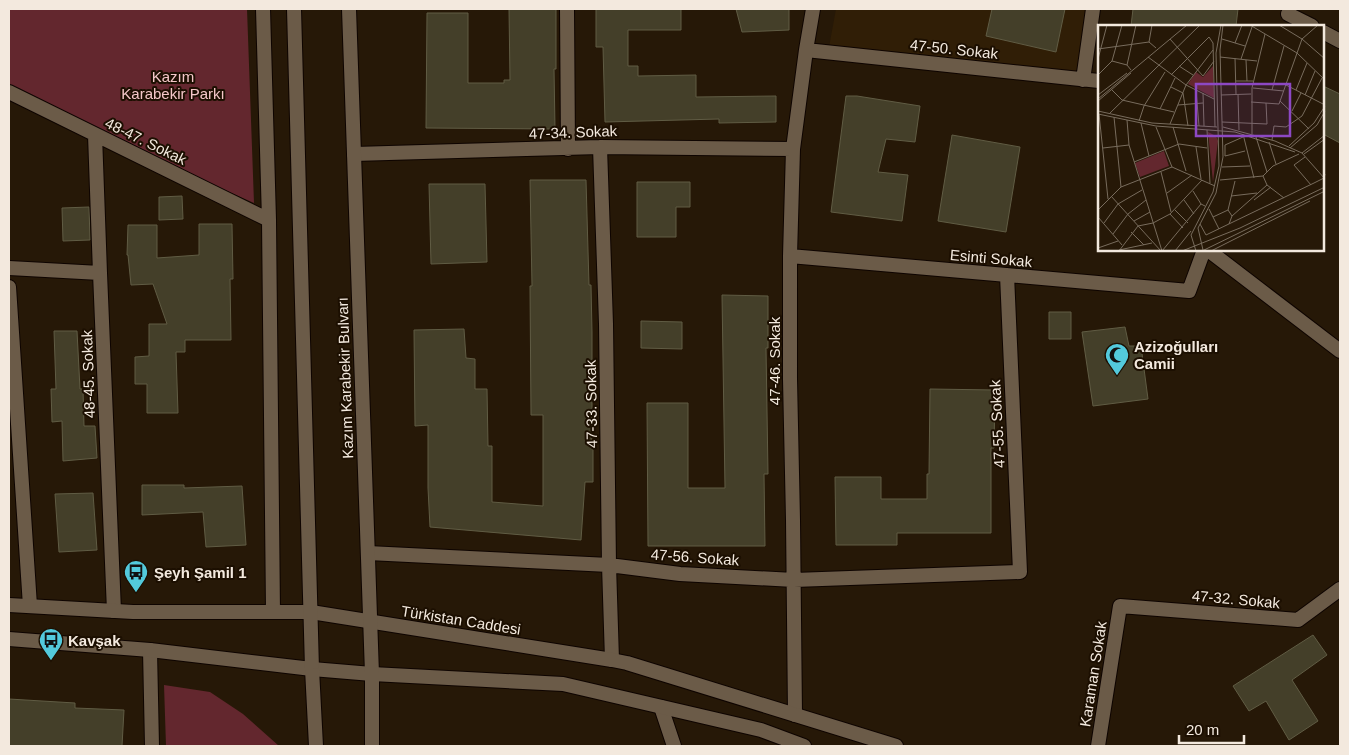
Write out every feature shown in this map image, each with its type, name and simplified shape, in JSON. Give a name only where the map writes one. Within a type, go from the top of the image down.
[{"type":"street","points":[[263,9],[269,220],[273,612]]},
{"type":"street","points":[[294,9],[312,669],[316,746]]},
{"type":"street","name":"Kazım Karabekir Bulvarı","points":[[349,9],[372,674],[372,746]]},
{"type":"street","points":[[567,9],[568,149]]},
{"type":"street","name":"47-46. Sokak","points":[[795,715],[790,256],[793,149],[813,9]]},
{"type":"street","points":[[1083,80],[1093,9]]},
{"type":"street","points":[[1288,16],[1310,25]]},
{"type":"street","points":[[1324,33],[1340,41]]},
{"type":"street","name":"47-50. Sokak","points":[[806,50],[1098,82]]},
{"type":"street","name":"48-47. Sokak","points":[[9,92],[269,220]]},
{"type":"street","name":"48-45. Sokak","points":[[95,135],[114,611]]},
{"type":"street","name":"47-34. Sokak","points":[[354,154],[600,147],[793,149]]},
{"type":"street","name":"47-33. Sokak","points":[[600,147],[606,324],[612,660]]},
{"type":"street","name":"Esinti Sokak","points":[[790,256],[1189,291],[1204,251]]},
{"type":"street","points":[[1209,251],[1340,351]]},
{"type":"street","points":[[9,268],[100,272]]},
{"type":"street","name":"47-55. Sokak","points":[[1006,275],[1020,572]]},
{"type":"street","points":[[9,287],[30,606]]},
{"type":"street","name":"47-56. Sokak","points":[[368,553],[609,566],[680,574],[794,580],[1020,572]]},
{"type":"street","name":"47-32. Sokak","points":[[1120,606],[1298,620],[1340,589]]},
{"type":"street","name":"Türkistan Caddesi","points":[[9,605],[133,612],[311,612],[627,663],[896,746]]},
{"type":"street","name":"Karaman Sokak","points":[[1098,746],[1120,606]]},
{"type":"street","points":[[9,639],[150,650],[372,674],[563,684],[760,730],[804,746]]},
{"type":"street","points":[[150,650],[152,746]]},
{"type":"street","points":[[661,707],[674,746]]},
{"type":"shaded area","points":[[836,9],[1089,9],[1083,74],[829,47]]},
{"type":"green space","name":"Kazım Karabekir Parkı","points":[[9,9],[247,9],[254,203],[110,139],[9,86]]},
{"type":"green space","points":[[164,685],[210,692],[243,714],[279,746],[166,746]]},
{"type":"building","points":[[509,9],[556,9],[555,129],[426,128],[427,13],[468,13],[468,83],[504,83],[504,80],[510,80]]},
{"type":"building","points":[[596,9],[681,9],[681,30],[628,30],[628,66],[638,66],[638,76],[696,75],[696,97],[776,96],[776,122],[719,123],[719,119],[605,122],[603,47],[596,47]]},
{"type":"building","points":[[736,9],[789,9],[789,30],[742,32]]},
{"type":"building","points":[[992,9],[1065,9],[1056,52],[986,36]]},
{"type":"building","points":[[1133,9],[1238,9],[1236,25],[1131,25]]},
{"type":"building","points":[[1324,86],[1340,94],[1340,143],[1324,135]]},
{"type":"building","points":[[846,96],[920,106],[915,142],[886,139],[878,172],[908,175],[902,221],[831,212]]},
{"type":"building","points":[[952,135],[1020,147],[1006,232],[938,221]]},
{"type":"building","points":[[530,180],[586,180],[589,285],[591,285],[593,482],[585,482],[581,540],[430,527],[428,425],[415,426],[414,330],[464,329],[466,358],[475,359],[475,389],[487,389],[488,446],[492,446],[492,502],[543,506],[543,415],[531,415],[530,286],[532,286]]},
{"type":"building","points":[[637,182],[690,182],[690,207],[676,207],[676,237],[637,237]]},
{"type":"building","points":[[429,184],[485,184],[487,262],[431,264]]},
{"type":"building","points":[[182,196],[183,219],[159,220],[159,197]]},
{"type":"building","points":[[89,207],[90,240],[63,241],[62,208]]},
{"type":"building","points":[[199,224],[232,224],[233,279],[230,279],[231,340],[185,340],[185,352],[176,352],[178,413],[147,413],[147,384],[135,384],[135,357],[149,356],[149,324],[167,324],[153,284],[131,285],[127,255],[128,225],[157,225],[157,258],[199,255]]},
{"type":"building","points":[[722,295],[768,296],[768,348],[766,348],[768,474],[764,474],[765,546],[648,546],[647,403],[688,403],[688,488],[725,488]]},
{"type":"building","points":[[1049,312],[1071,312],[1071,339],[1049,339]]},
{"type":"building","points":[[641,321],[682,322],[682,349],[641,348]]},
{"type":"building","name":"Azizoğulları Camii","points":[[1125,327],[1129,346],[1141,346],[1148,399],[1093,406],[1082,332]]},
{"type":"building","points":[[54,331],[77,331],[80,389],[83,389],[84,426],[95,426],[97,458],[63,461],[62,421],[52,422],[51,389],[56,389]]},
{"type":"building","points":[[930,389],[995,390],[994,448],[991,448],[991,533],[897,533],[897,545],[836,545],[835,477],[881,477],[881,499],[927,499]]},
{"type":"building","points":[[142,485],[184,485],[184,488],[242,486],[246,545],[206,547],[203,512],[142,515]]},
{"type":"building","points":[[93,493],[97,550],[59,552],[55,494]]},
{"type":"building","points":[[1313,635],[1327,655],[1292,680],[1318,721],[1289,740],[1266,701],[1249,711],[1233,686]]},
{"type":"building","points":[[9,699],[75,703],[75,708],[124,710],[122,746],[9,746]]},
{"type":"place","name":"Azizoğulları Camii","points":[[1117,376]]},
{"type":"place","name":"Şeyh Şamil 1","points":[[136,593]]},
{"type":"place","name":"Kavşak","points":[[51,661]]}]
